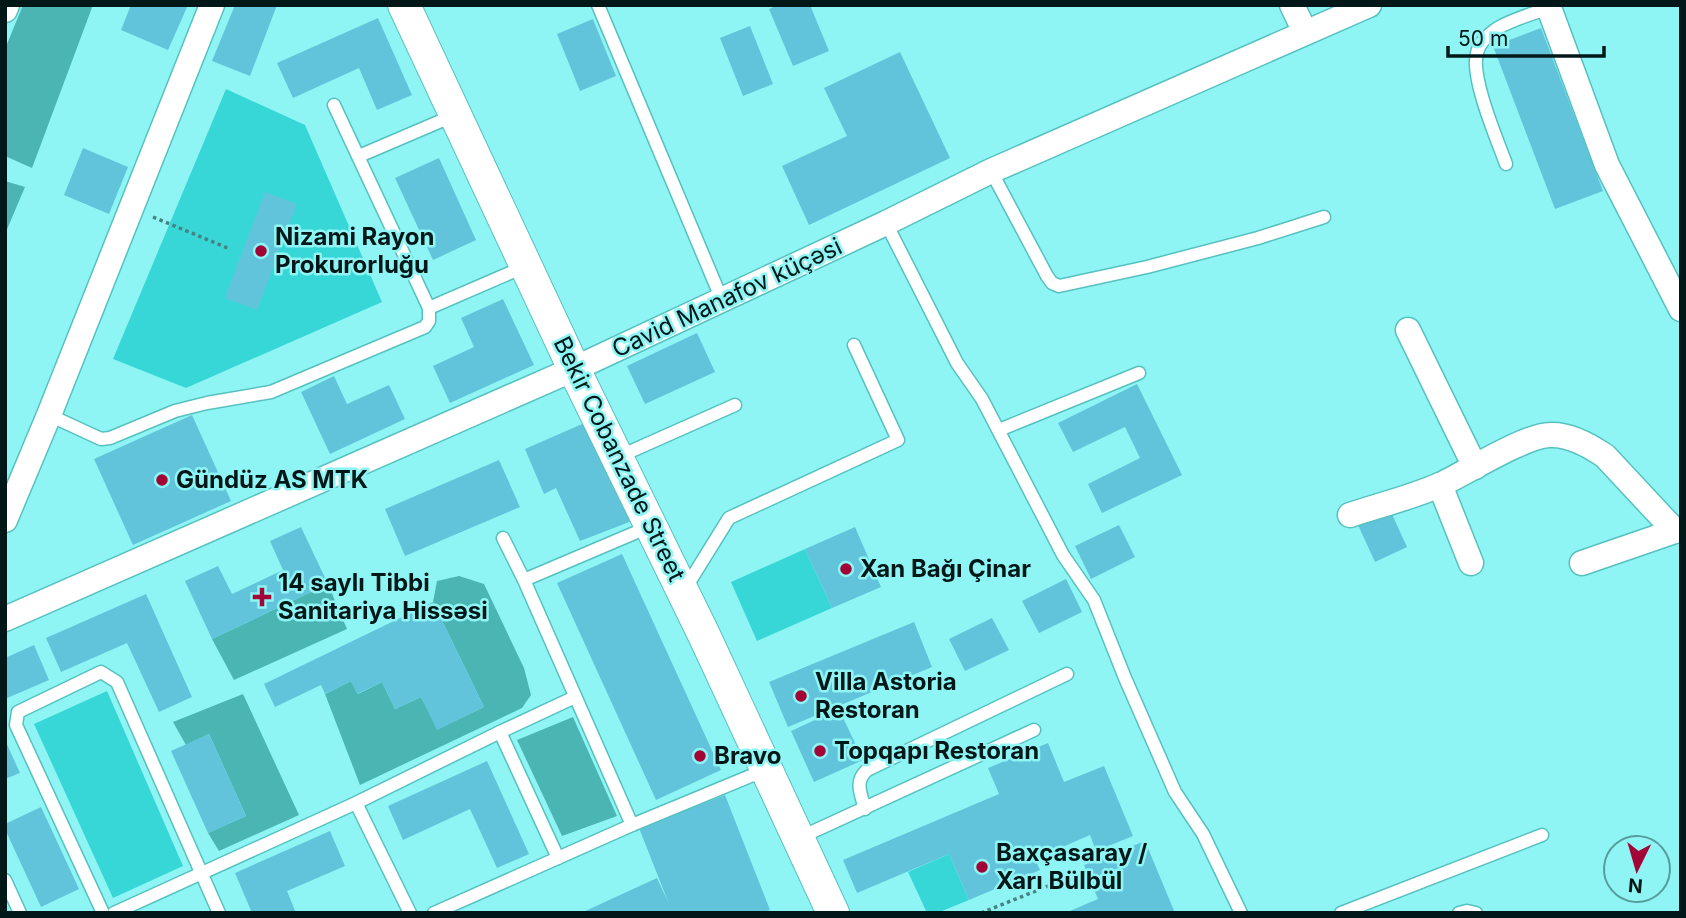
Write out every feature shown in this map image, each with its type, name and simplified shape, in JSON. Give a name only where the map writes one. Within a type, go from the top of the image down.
[{"type":"street","points":[[5,10],[7,5]]},
{"type":"street","points":[[5,520],[212,5]]},
{"type":"street","name":"Bekir Cobanzade Street","points":[[404,5],[798,838],[826,911]]},
{"type":"street","points":[[1292,5],[1305,32]]},
{"type":"street","name":"Cavid Manafov küçəsi","points":[[5,619],[574,369],[886,223],[990,171],[1369,5]]},
{"type":"street","points":[[1548,6],[1607,165],[1681,309]]},
{"type":"street","points":[[1408,330],[1475,467]]},
{"type":"street","points":[[1350,515],[1440,485],[1548,434],[1565,436],[1591,446],[1605,456],[1678,530],[1582,563]]},
{"type":"street","points":[[1440,485],[1471,563]]},
{"type":"lane","points":[[598,5],[722,300]]},
{"type":"lane","points":[[1506,164],[1481,91],[1475,65],[1477,51],[1483,41],[1497,29],[1548,6]]},
{"type":"lane","points":[[49,415],[101,439],[110,438],[175,411],[271,392],[425,327],[429,321],[429,308],[334,105]]},
{"type":"lane","points":[[359,156],[456,115]]},
{"type":"lane","points":[[990,171],[1047,276],[1052,283],[1059,286],[1147,267],[1258,238],[1324,216]]},
{"type":"lane","points":[[886,223],[957,363],[982,399],[1063,555],[1094,600],[1175,792],[1203,834],[1241,913]]},
{"type":"lane","points":[[429,308],[526,266]]},
{"type":"lane","points":[[683,593],[729,518],[898,440],[854,345]]},
{"type":"lane","points":[[999,430],[1139,373]]},
{"type":"lane","points":[[618,457],[735,405]]},
{"type":"lane","points":[[524,580],[651,526]]},
{"type":"lane","points":[[503,538],[632,825]]},
{"type":"lane","points":[[103,913],[16,725],[18,712],[101,672],[117,682],[219,913]]},
{"type":"lane","points":[[865,808],[858,785],[860,776],[867,770],[1067,674]]},
{"type":"lane","points":[[114,913],[356,803],[575,697]]},
{"type":"lane","points":[[798,838],[1034,730]]},
{"type":"lane","points":[[500,732],[558,858]]},
{"type":"lane","points":[[434,913],[632,825],[766,770]]},
{"type":"lane","points":[[356,803],[410,913]]},
{"type":"lane","points":[[1341,913],[1542,835]]},
{"type":"lane","points":[[5,880],[20,913]]},
{"type":"lane","points":[[1459,913],[1476,913]]},
{"type":"path","points":[[131,208],[230,249]]},
{"type":"path","points":[[981,913],[1073,877]]},
{"type":"shaded area","points":[[226,89],[305,125],[382,302],[186,388],[113,359]]},
{"type":"shaded area","points":[[805,549],[832,608],[757,641],[731,582]]},
{"type":"shaded area","points":[[107,691],[183,866],[113,898],[34,724]]},
{"type":"shaded area","points":[[949,854],[969,900],[937,913],[927,913],[908,872]]},
{"type":"green space","points":[[23,5],[93,5],[32,168],[5,156],[5,49]]},
{"type":"green space","points":[[5,181],[25,187],[5,234]]},
{"type":"green space","points":[[459,576],[484,584],[524,668],[531,695],[522,708],[360,785],[325,694],[351,681],[358,694],[382,682],[395,709],[421,697],[438,729],[484,707],[433,602],[437,581]]},
{"type":"green space","points":[[328,584],[347,629],[234,680],[212,639]]},
{"type":"green space","points":[[243,694],[299,815],[219,851],[208,833],[246,816],[209,734],[186,745],[173,722]]},
{"type":"green space","points":[[573,717],[617,816],[562,836],[517,740]]},
{"type":"building","points":[[131,5],[188,5],[168,50],[121,30]]},
{"type":"building","points":[[235,5],[277,5],[250,76],[212,61]]},
{"type":"building","points":[[778,5],[810,5],[829,51],[793,66],[769,9]]},
{"type":"building","points":[[378,18],[412,95],[377,110],[359,68],[293,98],[277,63]]},
{"type":"building","points":[[593,19],[616,76],[580,91],[557,34]]},
{"type":"building","points":[[750,26],[773,84],[743,96],[720,38]]},
{"type":"building","points":[[1541,28],[1603,191],[1555,209],[1493,46]]},
{"type":"building","points":[[900,52],[950,158],[809,225],[782,166],[847,136],[824,88]]},
{"type":"building","points":[[83,148],[128,167],[109,214],[64,195]]},
{"type":"building","points":[[439,158],[476,240],[433,260],[395,178]]},
{"type":"building","name":"Nizami Rayon Prokurorluğu","points":[[265,192],[297,204],[257,310],[225,298]]},
{"type":"building","points":[[503,299],[534,365],[450,403],[433,366],[474,347],[461,318]]},
{"type":"building","points":[[697,333],[715,372],[645,404],[627,366]]},
{"type":"building","points":[[334,376],[347,404],[389,385],[405,419],[330,454],[301,392]]},
{"type":"building","points":[[1137,384],[1182,475],[1102,513],[1088,484],[1140,458],[1125,427],[1073,452],[1058,423]]},
{"type":"building","name":"Gündüz AS MTK","points":[[192,415],[231,501],[133,545],[94,459]]},
{"type":"building","points":[[589,421],[632,521],[580,541],[556,488],[544,494],[525,449]]},
{"type":"building","points":[[499,460],[520,507],[405,556],[385,509]]},
{"type":"building","points":[[1390,510],[1407,547],[1375,562],[1358,525]]},
{"type":"building","points":[[1119,525],[1135,557],[1091,579],[1075,546]]},
{"type":"building","points":[[301,527],[328,584],[212,639],[185,581],[218,566],[232,594],[283,570],[270,541]]},
{"type":"building","points":[[855,527],[881,587],[832,608],[805,549]]},
{"type":"building","points":[[622,554],[721,770],[656,800],[557,583]]},
{"type":"building","points":[[1066,579],[1082,612],[1039,633],[1022,601]]},
{"type":"building","points":[[146,594],[192,697],[159,712],[127,643],[61,672],[46,638]]},
{"type":"building","points":[[433,602],[484,707],[437,730],[421,697],[395,709],[382,682],[357,694],[351,681],[325,694],[321,685],[275,707],[264,684]]},
{"type":"building","points":[[992,618],[1009,650],[965,671],[949,639]]},
{"type":"building","points":[[914,622],[932,667],[788,727],[769,682]]},
{"type":"building","points":[[34,645],[49,680],[5,699],[5,658]]},
{"type":"building","points":[[839,709],[863,760],[814,782],[791,731]]},
{"type":"building","points":[[209,734],[246,816],[208,833],[171,751]]},
{"type":"building","points":[[5,740],[20,773],[5,779]]},
{"type":"building","points":[[1048,743],[1064,782],[1104,766],[1133,836],[1096,851],[1090,835],[1035,859],[1040,870],[969,900],[949,854],[857,893],[843,860],[999,794],[988,768]]},
{"type":"building","points":[[487,761],[529,854],[497,868],[470,809],[403,840],[388,806]]},
{"type":"building","points":[[725,795],[770,910],[762,913],[581,913],[657,878],[669,904],[639,828]]},
{"type":"building","points":[[41,807],[79,889],[41,907],[5,824]]},
{"type":"building","points":[[330,831],[345,866],[287,891],[296,913],[252,913],[235,873]]},
{"type":"building","points":[[1145,841],[1175,913],[1065,913],[1098,899],[1084,865]]},
{"type":"place","name":"Nizami Rayon Prokurorluğu","points":[[261,251]]},
{"type":"place","name":"Gündüz AS MTK","points":[[162,480]]},
{"type":"place","name":"Xan Bağı Çinar","points":[[846,569]]},
{"type":"place","name":"14 saylı Tibbi Sanitariya Hissəsi","points":[[262,597]]},
{"type":"place","name":"Villa Astoria Restoran","points":[[801,696]]},
{"type":"place","name":"Topqapı Restoran","points":[[820,751]]},
{"type":"place","name":"Bravo","points":[[700,756]]},
{"type":"place","name":"Baxçasaray / Xarı Bülbül","points":[[982,867]]}]
